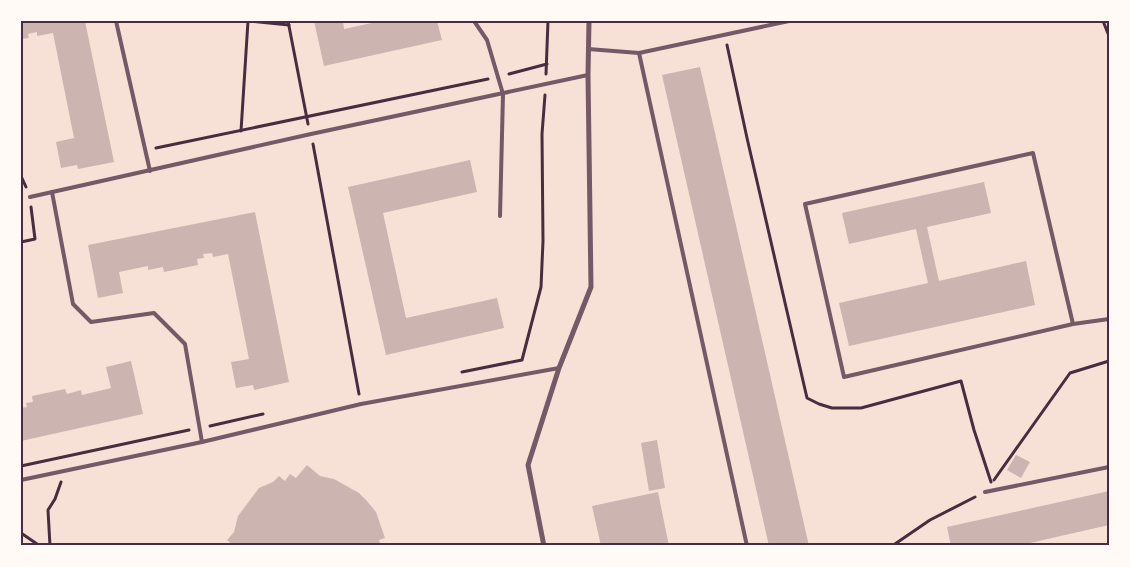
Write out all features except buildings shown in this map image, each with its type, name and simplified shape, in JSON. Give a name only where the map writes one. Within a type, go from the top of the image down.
[{"type":"street","points":[[544,546],[528,465],[559,368],[592,287],[588,75],[589,21]]},
{"type":"lane","points":[[116,21],[150,171]]},
{"type":"lane","points":[[474,21],[487,40],[502,94],[500,216]]},
{"type":"lane","points":[[588,49],[639,53],[789,21]]},
{"type":"lane","points":[[639,53],[747,546]]},
{"type":"lane","points":[[30,197],[311,134],[588,75]]},
{"type":"lane","points":[[1073,324],[1033,153],[805,204],[844,377],[1073,324],[1109,318]]},
{"type":"lane","points":[[52,192],[73,304],[91,322],[154,313],[185,344],[202,442]]},
{"type":"lane","points":[[21,480],[202,442],[361,404],[559,368]]},
{"type":"lane","points":[[985,492],[1109,467]]},
{"type":"path","points":[[241,131],[248,21],[288,23],[311,134],[361,404]]},
{"type":"path","points":[[453,374],[522,360],[541,287],[543,241],[542,134],[548,21]]},
{"type":"path","points":[[1103,21],[1109,36]]},
{"type":"path","points":[[145,151],[498,77],[547,64]]},
{"type":"path","points":[[21,176],[30,197],[36,239],[21,242]]},
{"type":"path","points":[[892,546],[930,520],[985,492],[1070,373],[1109,361]]},
{"type":"path","points":[[350,394],[368,390]]},
{"type":"path","points":[[21,466],[267,413]]},
{"type":"path","points":[[50,546],[48,510],[55,499],[65,470]]},
{"type":"path","points":[[21,533],[40,546]]}]
